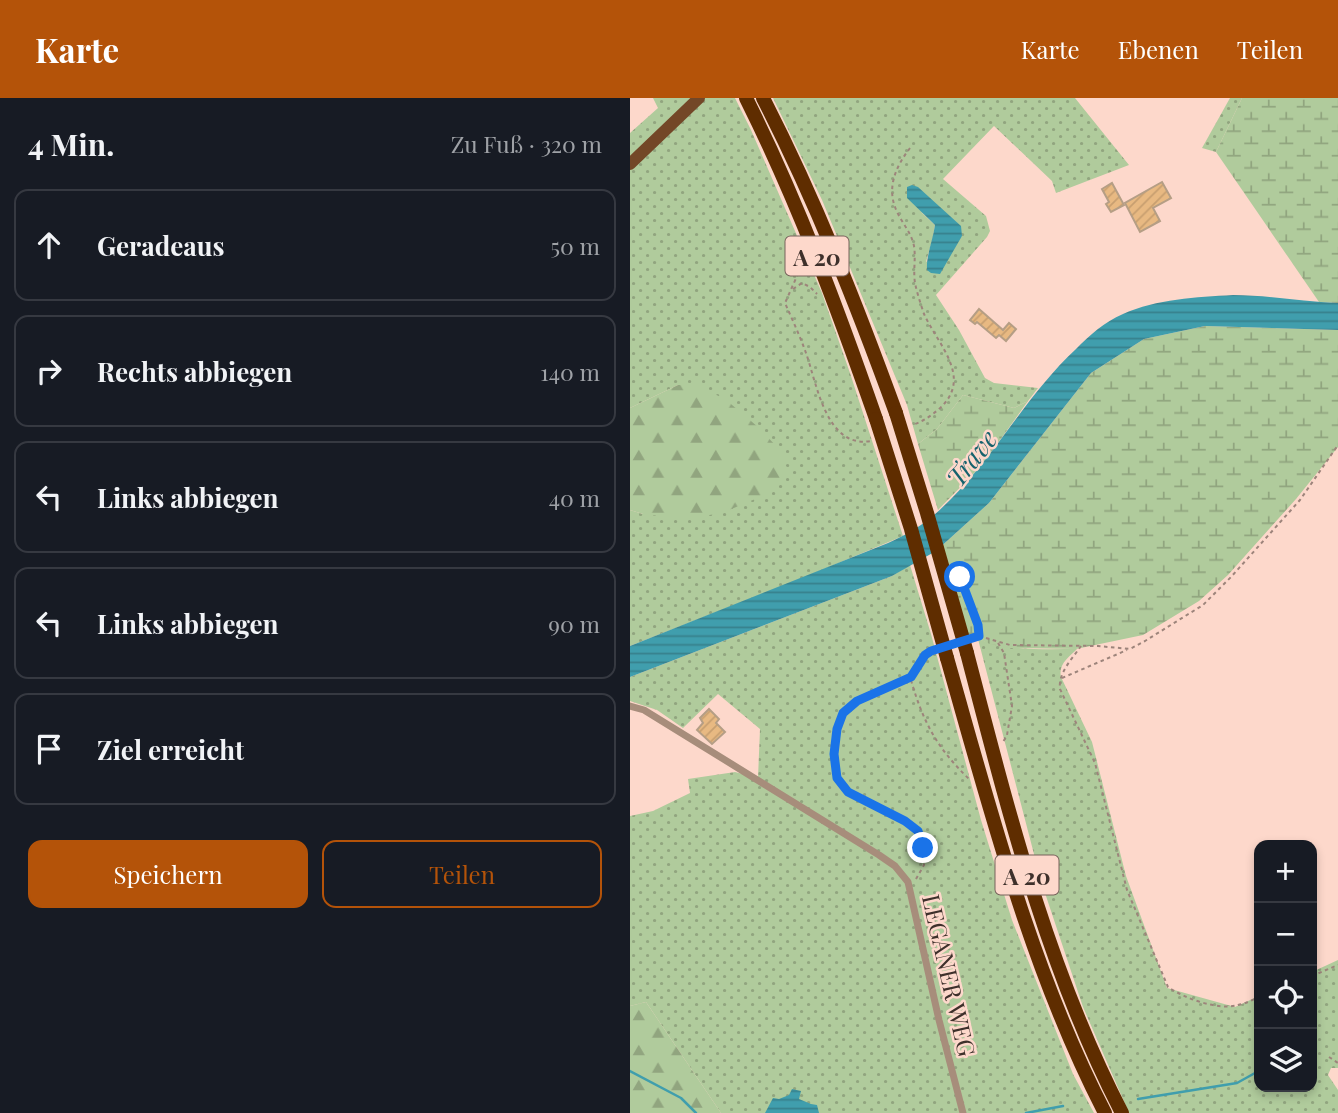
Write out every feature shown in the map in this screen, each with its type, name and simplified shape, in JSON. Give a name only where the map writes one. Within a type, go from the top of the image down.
[{"type":"highway","name":"A 20","points":[[746,98],[805,226],[876,419],[911,528],[944,653],[1026,926],[1069,1038],[1105,1113]]},
{"type":"highway","name":"A 20","points":[[763,98],[869,338],[927,513],[1041,921],[1083,1031],[1122,1113]]},
{"type":"main road","points":[[630,163],[699,98]]},
{"type":"street","name":"LEGANER WEG","points":[[630,706],[644,710],[895,866],[908,882],[963,1113]]},
{"type":"lane","points":[[960,577],[978,625],[979,636]]},
{"type":"path","points":[[792,289],[802,284],[810,287],[824,300]]},
{"type":"path","points":[[1061,678],[1130,649],[1203,605],[1300,500],[1338,445]]},
{"type":"path","points":[[979,636],[1010,645],[1130,649]]},
{"type":"path","points":[[997,642],[1004,653],[1012,706],[1007,735],[1001,746]]},
{"type":"path","points":[[1081,646],[1061,678],[1060,689],[1095,763],[1128,890],[1168,987],[1180,995],[1215,1005],[1236,1006],[1254,999]]},
{"type":"path","points":[[908,882],[916,880],[924,865],[925,854],[918,831],[905,821],[848,792],[837,778],[834,754],[837,729],[843,713],[857,701],[911,677],[925,655],[931,651],[944,653]]},
{"type":"path","points":[[911,677],[919,707],[935,741],[969,780]]},
{"type":"path","points":[[1317,974],[1338,965]]},
{"type":"path","points":[[1329,1057],[1338,1063]]},
{"type":"green space","points":[[653,98],[735,98],[822,293],[903,536],[630,646],[630,510],[643,514],[678,385],[630,408],[630,133],[658,108]]},
{"type":"green space","points":[[773,98],[1075,98],[1129,165],[1056,193],[1052,181],[994,126],[943,179],[986,216],[990,231],[936,295],[985,378],[994,383],[1038,388],[1028,401],[1014,408],[963,395],[937,429],[918,444],[907,405],[822,200]],"holes":[[[921,212],[962,236],[926,262],[935,225]]]},
{"type":"green space","points":[[1230,98],[1242,98],[1216,152],[1202,148]]},
{"type":"green space","points":[[1242,98],[1338,98],[1338,303],[1319,302],[1216,152]]},
{"type":"green space","points":[[1205,326],[1338,330],[1338,447],[1228,575],[1199,601],[1143,635],[1076,649],[1009,648],[978,639],[961,642],[936,551],[989,503],[1091,373],[1144,339]]},
{"type":"green space","points":[[678,385],[695,385],[725,399],[779,449],[789,473],[774,491],[722,513],[684,519],[630,510],[630,408]]},
{"type":"green space","points":[[963,395],[1014,408],[1028,401],[982,465],[938,510],[918,444],[937,429]]},
{"type":"green space","points":[[910,565],[981,820],[1012,920],[1073,1074],[1094,1113],[721,1113],[646,1002],[630,1006],[630,816],[653,811],[690,793],[688,779],[735,772],[758,778],[760,729],[718,694],[683,728],[657,710],[630,701],[630,677],[892,576]]},
{"type":"green space","points":[[978,639],[1014,647],[1077,649],[1063,665],[1061,677],[1092,742],[1126,876],[1167,988],[1235,1007],[1254,998],[1254,1092],[1317,1092],[1317,970],[1338,960],[1338,1068],[1331,1068],[1328,1075],[1338,1090],[1338,1113],[1129,1113],[1083,1007],[1041,881]]},
{"type":"green space","points":[[646,1002],[721,1113],[630,1113],[630,1006]]},
{"type":"water","points":[[907,187],[918,187],[961,226],[962,236],[940,274],[927,270],[935,225],[907,198]]},
{"type":"water","points":[[1233,295],[1338,303],[1338,330],[1205,326],[1144,339],[1091,373],[989,503],[936,551],[892,576],[630,677],[630,646],[888,543],[934,515],[972,476],[1057,369],[1098,329],[1110,321],[1136,309],[1163,302]]},
{"type":"water","points":[[792,1089],[801,1091],[799,1099],[817,1105],[819,1113],[765,1113],[773,1098],[789,1095]]},
{"type":"building","points":[[1162,182],[1171,198],[1153,208],[1160,221],[1140,232],[1125,203]]},
{"type":"building","points":[[1112,183],[1124,205],[1111,212],[1102,189]]},
{"type":"building","points":[[979,309],[1003,330],[1009,323],[1016,329],[1006,341],[999,335],[996,338],[977,322],[975,324],[970,320]]},
{"type":"building","points":[[709,709],[719,719],[716,723],[725,732],[712,744],[697,730],[703,723],[700,718]]},
{"type":"waterway","points":[[630,1071],[681,1098],[696,1113]]},
{"type":"waterway","points":[[1138,1099],[1237,1083],[1254,1074]]},
{"type":"waterway","points":[[1026,1113],[1063,1106]]},
{"type":"route","points":[[923,848],[918,831],[905,821],[848,792],[837,778],[834,754],[837,729],[843,713],[857,701],[911,677],[925,655],[931,651],[979,636],[978,625],[960,577]]},
{"type":"water label","name":"Trave","points":[[971,458]]}]
